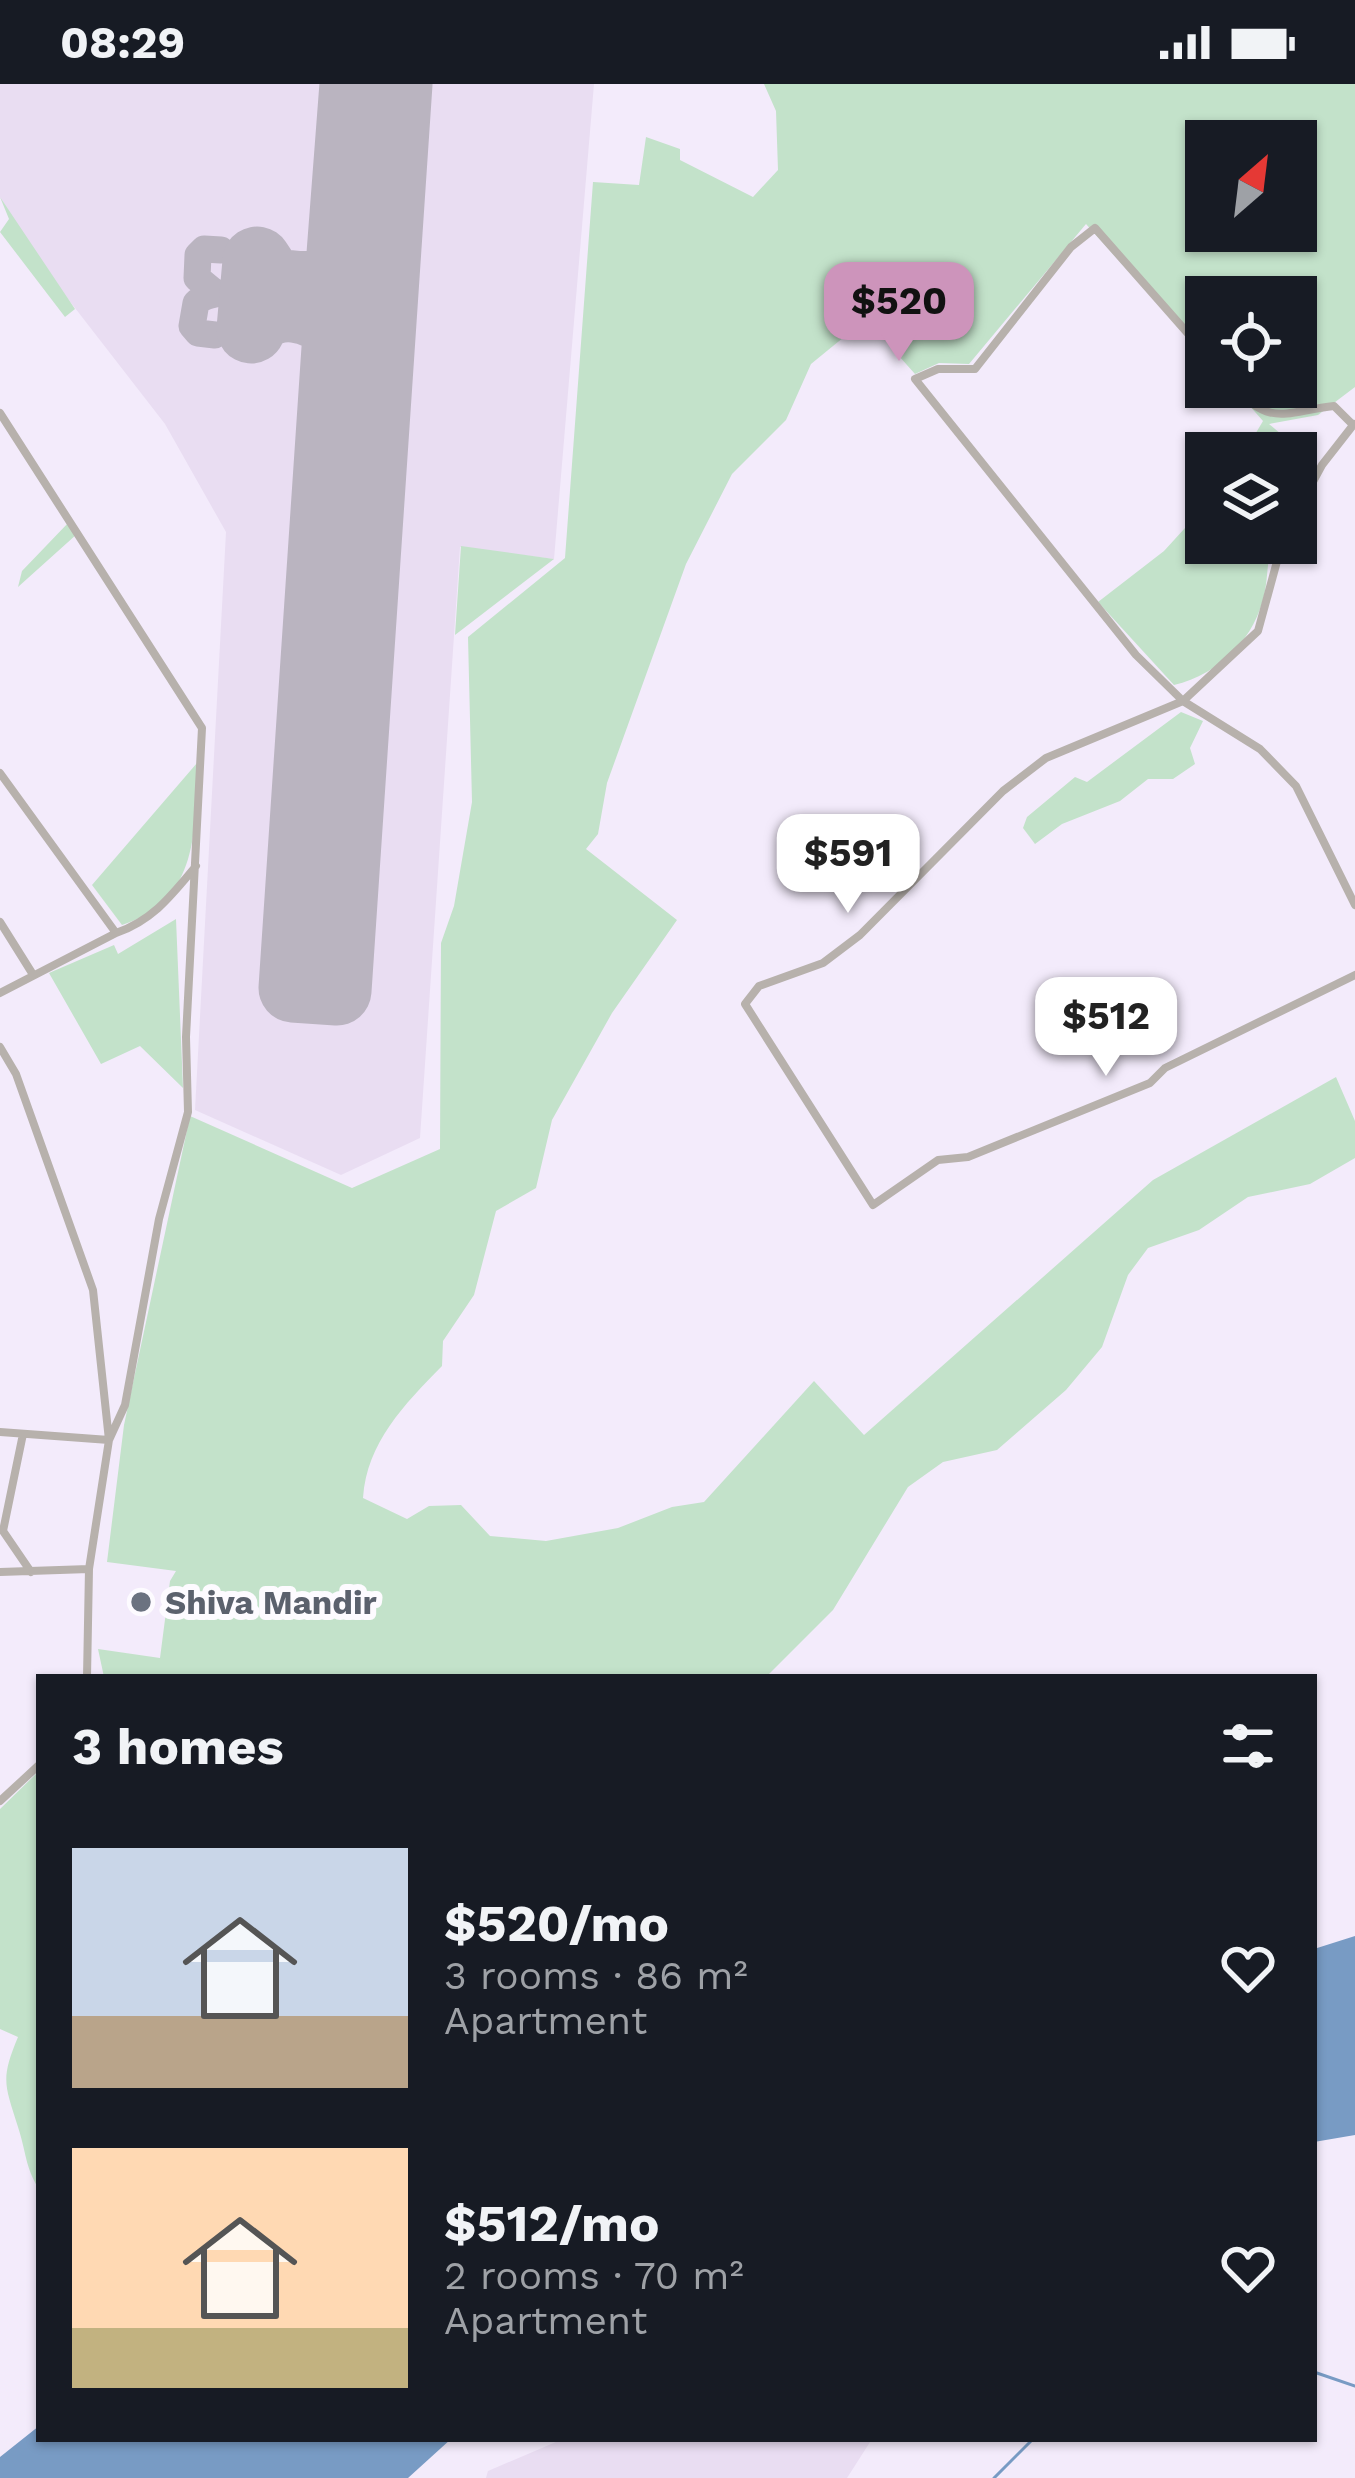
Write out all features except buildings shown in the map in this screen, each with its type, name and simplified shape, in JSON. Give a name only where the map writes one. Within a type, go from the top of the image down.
[{"type":"street","points":[[1185,330],[1095,228],[1071,247],[975,369],[938,369],[915,379],[1065,572],[1183,701],[1260,749],[1296,785],[1350,878],[1355,904]]},
{"type":"street","points":[[1255,408],[1280,416],[1334,406],[1354,424],[1317,474]]},
{"type":"street","points":[[0,413],[202,728],[186,1037],[188,1112],[159,1219],[125,1405],[109,1440]]},
{"type":"street","points":[[1276,564],[1258,631],[1183,701],[1046,758],[1003,791],[860,935],[823,964],[750,993],[748,1013],[873,1205],[938,1160],[968,1157],[1129,1093],[1166,1069],[1355,975]]},
{"type":"street","points":[[0,773],[116,933]]},
{"type":"street","points":[[0,993],[32,973],[142,924],[197,865]]},
{"type":"street","points":[[0,922],[32,973]]},
{"type":"street","points":[[0,1048],[16,1074],[93,1290],[109,1440],[89,1569],[88,1674]]},
{"type":"street","points":[[0,1432],[109,1440]]},
{"type":"street","points":[[23,1434],[3,1532],[31,1572]]},
{"type":"street","points":[[0,1572],[89,1569]]},
{"type":"street","points":[[90,1663],[96,1674]]},
{"type":"street","points":[[0,1801],[36,1768]]},
{"type":"shaded area","points":[[0,84],[594,84],[554,559],[460,547],[420,1138],[341,1175],[195,1110],[226,532],[165,424],[44,268],[0,197]]},
{"type":"shaded area","points":[[556,2442],[870,2442],[847,2478],[486,2478],[488,2471]]},
{"type":"green space","points":[[764,84],[1355,84],[1355,387],[1318,415],[1269,424],[1278,432],[1256,432],[1263,421],[1252,408],[1317,408],[1317,276],[1185,276],[1185,334],[1086,224],[969,364],[939,363],[915,374],[866,319],[811,364],[786,420],[732,474],[686,564],[607,783],[598,834],[586,849],[677,920],[612,1013],[552,1120],[536,1188],[496,1211],[474,1295],[443,1341],[442,1366],[401,1410],[380,1442],[363,1498],[407,1519],[429,1506],[461,1505],[490,1536],[546,1541],[618,1528],[672,1507],[704,1502],[814,1381],[864,1435],[1153,1180],[1336,1077],[1355,1121],[1355,1158],[1310,1184],[1248,1197],[1199,1230],[1148,1248],[1128,1275],[1102,1347],[1066,1390],[997,1450],[943,1462],[908,1487],[833,1610],[769,1674],[103,1674],[98,1649],[160,1658],[170,1581],[176,1571],[107,1562],[124,1425],[190,1116],[352,1188],[440,1149],[441,943],[454,906],[472,802],[468,637],[565,558],[593,182],[639,185],[646,137],[680,149],[680,160],[753,197],[778,170],[776,111]]},
{"type":"green space","points":[[0,197],[75,309],[65,317],[0,232],[9,219]]},
{"type":"green space","points":[[69,522],[77,534],[18,587],[22,571]]},
{"type":"green space","points":[[1185,528],[1185,564],[1269,564],[1260,608],[1244,638],[1221,663],[1174,685],[1098,602],[1164,551]]},
{"type":"green space","points":[[461,546],[554,559],[455,635]]},
{"type":"green space","points":[[1181,712],[1203,721],[1190,748],[1195,764],[1173,779],[1148,779],[1120,801],[1062,824],[1035,844],[1023,828],[1027,817],[1075,777],[1087,782]]},
{"type":"green space","points":[[197,763],[193,837],[179,880],[148,914],[122,925],[92,885]]},
{"type":"green space","points":[[176,919],[183,1088],[140,1046],[101,1064],[49,973],[114,945],[118,954]]},
{"type":"green space","points":[[36,1774],[36,2183],[8,2091],[7,2073],[18,2037],[0,2029],[0,1809]]},
{"type":"water","points":[[1355,1936],[1355,2135],[1317,2141],[1317,1948]]},
{"type":"water","points":[[36,2428],[36,2442],[448,2442],[408,2478],[0,2478],[0,2457]]},
{"type":"waterway","points":[[1317,2373],[1355,2386]]},
{"type":"waterway","points":[[994,2478],[1030,2442]]},
{"type":"taxiway","points":[[319,299],[337,293],[359,270],[367,236],[369,182]]},
{"type":"taxiway","points":[[214,292],[197,278],[198,255],[204,249],[221,250]]},
{"type":"taxiway","points":[[215,335],[198,333],[192,326],[196,303],[227,292],[303,298],[344,314],[355,325],[359,344],[354,411]]},
{"type":"runway","points":[[354,84],[340,267],[318,284],[300,286],[271,282],[257,261],[251,329],[269,312],[294,308],[319,316],[337,333],[293,988],[337,991],[398,84]]},
{"type":"place","name":"Shiva Mandir","points":[[141,1602]]}]
